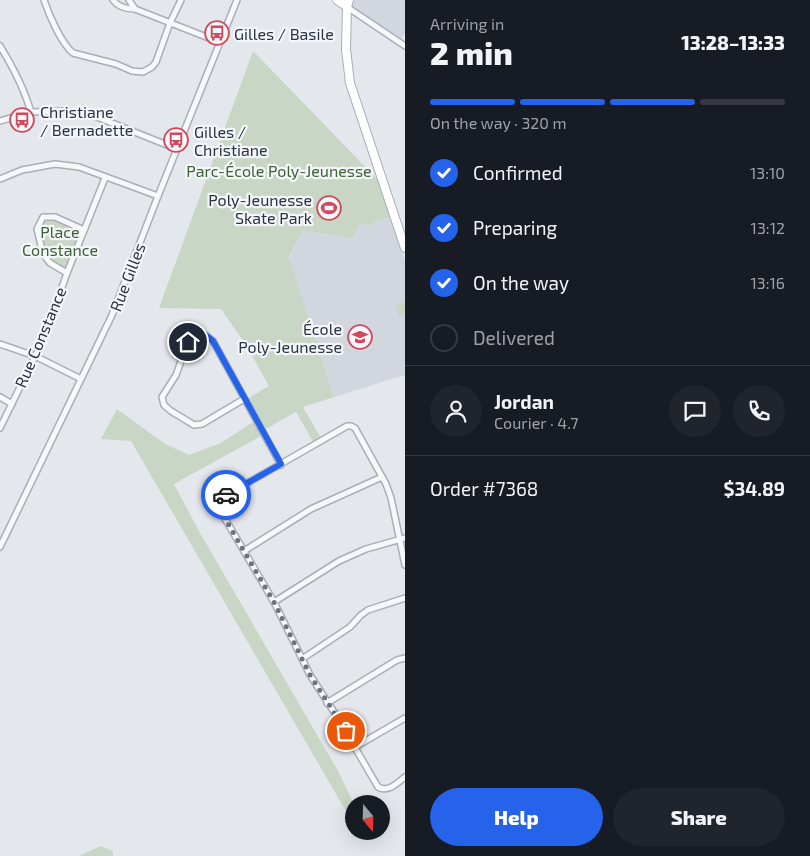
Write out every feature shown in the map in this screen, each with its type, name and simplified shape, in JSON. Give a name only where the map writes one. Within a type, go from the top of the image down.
[{"type":"street","points":[[44,0],[47,11],[64,42],[73,53],[143,72],[152,67],[156,62],[180,0]]},
{"type":"street","points":[[113,0],[115,3],[126,8],[135,9],[219,42]]},
{"type":"street","points":[[129,0],[135,9]]},
{"type":"street","name":"Rue Gilles","points":[[0,547],[112,315],[237,0]]},
{"type":"street","points":[[338,0],[348,4],[405,46]]},
{"type":"street","points":[[348,4],[346,49],[350,83],[405,248]]},
{"type":"street","points":[[0,46],[26,94],[31,112]]},
{"type":"street","points":[[0,121],[31,112],[65,111],[92,116],[177,149]]},
{"type":"street","points":[[0,179],[22,170],[54,164],[79,167],[158,196]]},
{"type":"street","name":"Rue Constance","points":[[0,428],[46,334],[67,273],[105,178]]},
{"type":"street","name":"Rue Constance","points":[[67,273],[50,263],[43,254],[38,229],[43,217],[54,217],[84,230]]},
{"type":"street","points":[[244,398],[202,424],[194,425],[171,412],[164,405],[162,397],[176,375],[188,342],[195,337],[205,335],[213,341],[281,464]]},
{"type":"street","points":[[0,344],[35,356],[81,379]]},
{"type":"street","points":[[0,397],[12,404]]},
{"type":"street","points":[[405,565],[402,539],[391,498],[382,477],[355,428],[351,426],[347,426],[223,497],[218,502],[221,512],[274,602],[310,675],[356,747],[378,787],[382,790],[387,789],[405,778]]},
{"type":"street","points":[[244,551],[311,509],[382,477]]},
{"type":"street","points":[[274,602],[302,586],[338,560],[366,549],[402,539]]},
{"type":"street","points":[[302,659],[350,626],[368,610],[405,598]]},
{"type":"street","points":[[327,703],[397,660],[405,658]]},
{"type":"street","points":[[356,747],[405,718]]},
{"type":"shaded area","points":[[337,0],[405,0],[405,33],[399,42]]},
{"type":"shaded area","name":"École Poly-Jeunesse","points":[[391,217],[405,260],[405,375],[334,397],[289,258],[303,230],[353,238],[360,224],[369,226],[376,221]]},
{"type":"green space","name":"Parc-École Poly-Jeunesse","points":[[253,51],[379,181],[391,217],[376,221],[369,226],[360,224],[353,238],[303,230],[289,257],[334,397],[303,407],[322,440],[315,445],[296,412],[262,431],[245,400],[269,386],[246,345],[221,309],[159,308]]},
{"type":"green space","name":"Place Constance","points":[[43,217],[55,217],[84,230],[67,273],[50,263],[43,254],[37,229]]},
{"type":"green space","points":[[405,301],[405,314],[399,316],[395,305]]},
{"type":"green space","points":[[117,409],[165,444],[189,455],[221,443],[253,422],[261,436],[174,484],[200,533],[338,771],[350,795],[345,795],[345,810],[131,441],[101,439]]},
{"type":"green space","points":[[101,846],[113,851],[113,856],[78,856]]},
{"type":"way so far","points":[[226,495],[218,502],[221,512],[274,602],[315,685],[346,731]]},
{"type":"place","name":"Gilles / Basile","points":[[217,33]]},
{"type":"place","name":"Christiane / Bernadette","points":[[22,120]]},
{"type":"place","name":"Gilles / Christiane","points":[[176,140]]},
{"type":"place","name":"Poly-Jeunesse Skate Park","points":[[329,208]]},
{"type":"place","name":"École Poly-Jeunesse","points":[[360,337]]},
{"type":"route","points":[[188,342],[195,337],[205,335],[213,341],[281,464],[226,495]]}]
